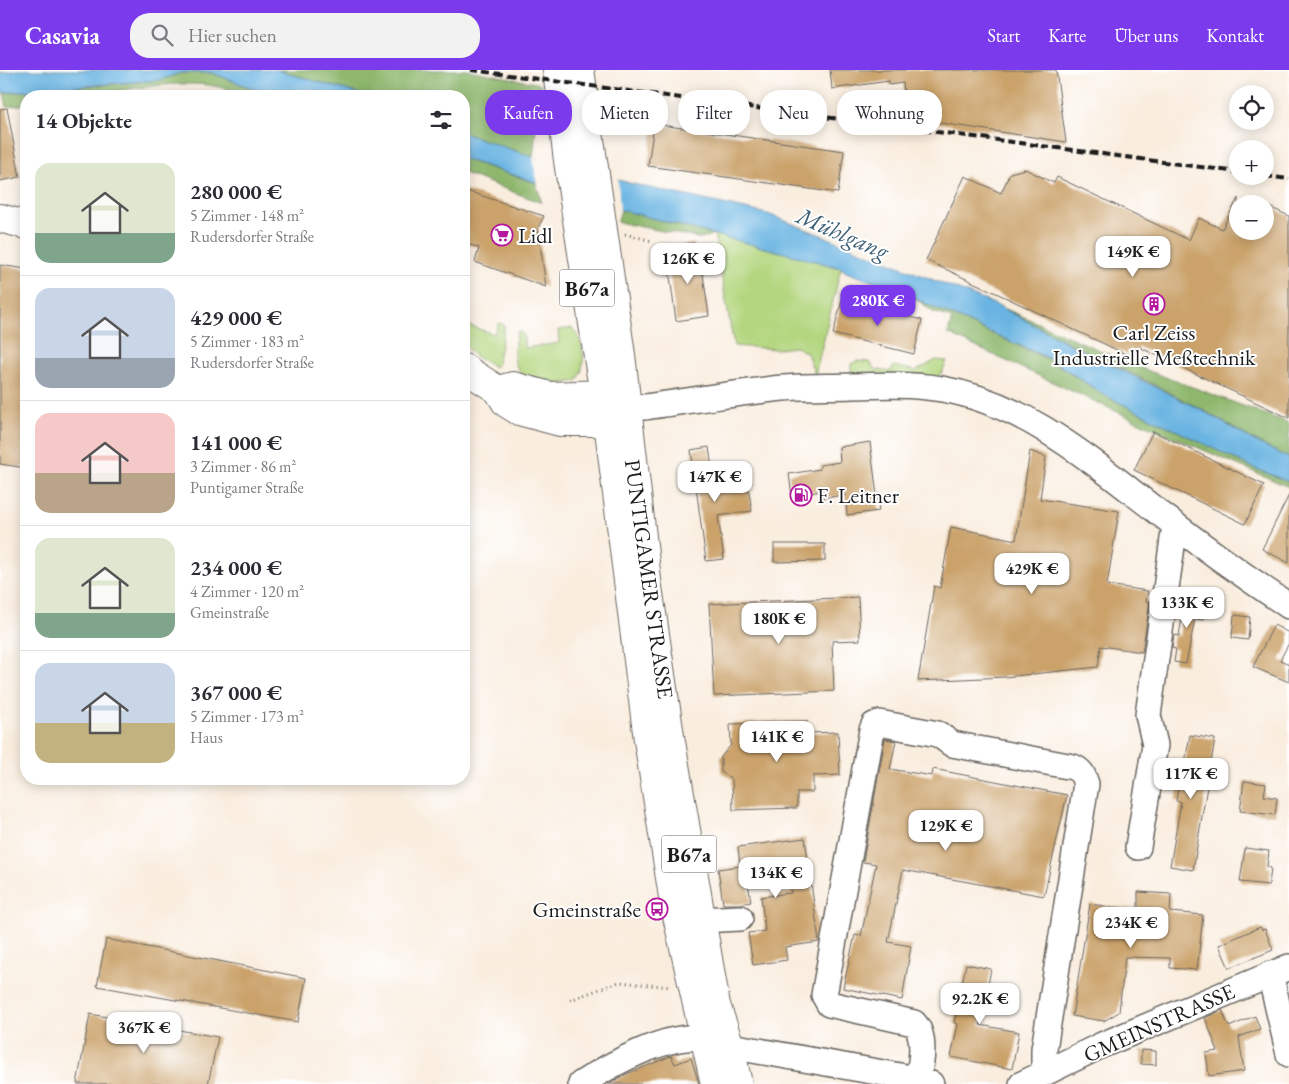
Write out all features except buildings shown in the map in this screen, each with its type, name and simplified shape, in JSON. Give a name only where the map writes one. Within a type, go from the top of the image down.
[{"type":"main road","name":"PUNTIGAMER STRASSE","points":[[557,70],[568,161],[599,221],[603,394],[618,414],[647,580],[700,920],[716,1005],[730,1046],[738,1084]]},
{"type":"main road","name":"PUNTIGAMER STRASSE","points":[[580,70],[594,167],[648,740],[674,904],[715,1084]]},
{"type":"main road","points":[[0,218],[20,223]]},
{"type":"main road","points":[[470,372],[498,390],[506,403],[527,413],[560,422],[618,414]]},
{"type":"main road","points":[[498,390],[513,386],[550,396],[603,394]]},
{"type":"street","points":[[618,414],[645,408],[775,389],[907,384],[944,389],[1006,408],[1045,429],[1085,456],[1175,525],[1289,606]]},
{"type":"street","points":[[1138,847],[1155,746],[1148,715],[1175,525]]},
{"type":"street","points":[[581,1084],[632,1054],[682,1039],[704,1038],[730,1046],[924,1082],[921,1068],[921,1040],[919,1030],[914,1023],[829,1004],[824,995],[872,730],[874,725],[879,723],[938,734],[952,744],[1073,768],[1080,770],[1083,775],[1086,784],[1044,1049],[1044,1074]]},
{"type":"street","points":[[700,920],[740,918]]},
{"type":"street","name":"GMEINSTRASSE","points":[[1022,1084],[1102,1045],[1279,971],[1289,1054]]},
{"type":"path","points":[[599,221],[652,241]]},
{"type":"path","points":[[570,1000],[620,982],[677,987]]},
{"type":"green space","points":[[277,70],[468,70],[541,84],[540,90],[485,90],[485,135],[535,135],[533,157],[470,135],[470,90],[346,90]]},
{"type":"green space","points":[[181,73],[212,73],[256,90],[232,90],[213,86],[179,84],[122,90],[40,90],[160,80]]},
{"type":"green space","points":[[20,92],[20,105],[7,107],[4,93]]},
{"type":"green space","points":[[470,161],[536,183],[542,203],[470,175]]},
{"type":"green space","points":[[621,210],[714,234],[702,239],[617,222]]},
{"type":"green space","points":[[714,234],[841,268],[815,375],[807,353],[796,347],[776,349],[734,346]]},
{"type":"green space","points":[[916,299],[1050,360],[1104,395],[1249,466],[1289,482],[1289,487],[1148,426],[948,334],[952,318],[933,312]]},
{"type":"green space","points":[[999,306],[1133,365],[1289,423],[1289,458],[1199,408]]},
{"type":"green space","points":[[499,323],[504,325],[497,365],[495,367],[476,357],[470,351],[470,326],[494,334]]},
{"type":"green space","points":[[572,328],[580,340],[583,353],[582,368],[577,381],[559,384],[523,375],[516,365],[514,355],[517,332],[520,331],[523,334],[525,348],[559,343],[558,330]]},
{"type":"green space","points":[[936,360],[947,361],[942,373],[937,377],[851,375],[851,364],[857,361],[870,362],[875,369],[889,372],[894,366],[916,371]]},
{"type":"water","points":[[17,70],[277,70],[346,90],[256,90],[212,73],[181,73],[160,80],[0,93],[0,73]]},
{"type":"water","name":"Mühlgang","points":[[470,135],[533,157],[637,185],[768,214],[999,306],[1075,347],[1200,409],[1258,443],[1289,458],[1289,482],[1249,466],[1104,395],[1050,359],[895,290],[846,272],[841,268],[621,210],[470,161]]},
{"type":"pier","points":[[533,157],[551,159],[618,177],[620,212],[537,186]]},
{"type":"railway","points":[[471,70],[1229,171]]},
{"type":"railway","points":[[1274,177],[1289,179]]},
{"type":"place","name":"Lidl","points":[[502,235]]},
{"type":"place","name":"Carl Zeiss Industrielle Meßtechnik","points":[[1154,304]]},
{"type":"place","name":"F. Leitner","points":[[801,495]]},
{"type":"place","name":"Gmeinstraße","points":[[657,909]]}]
